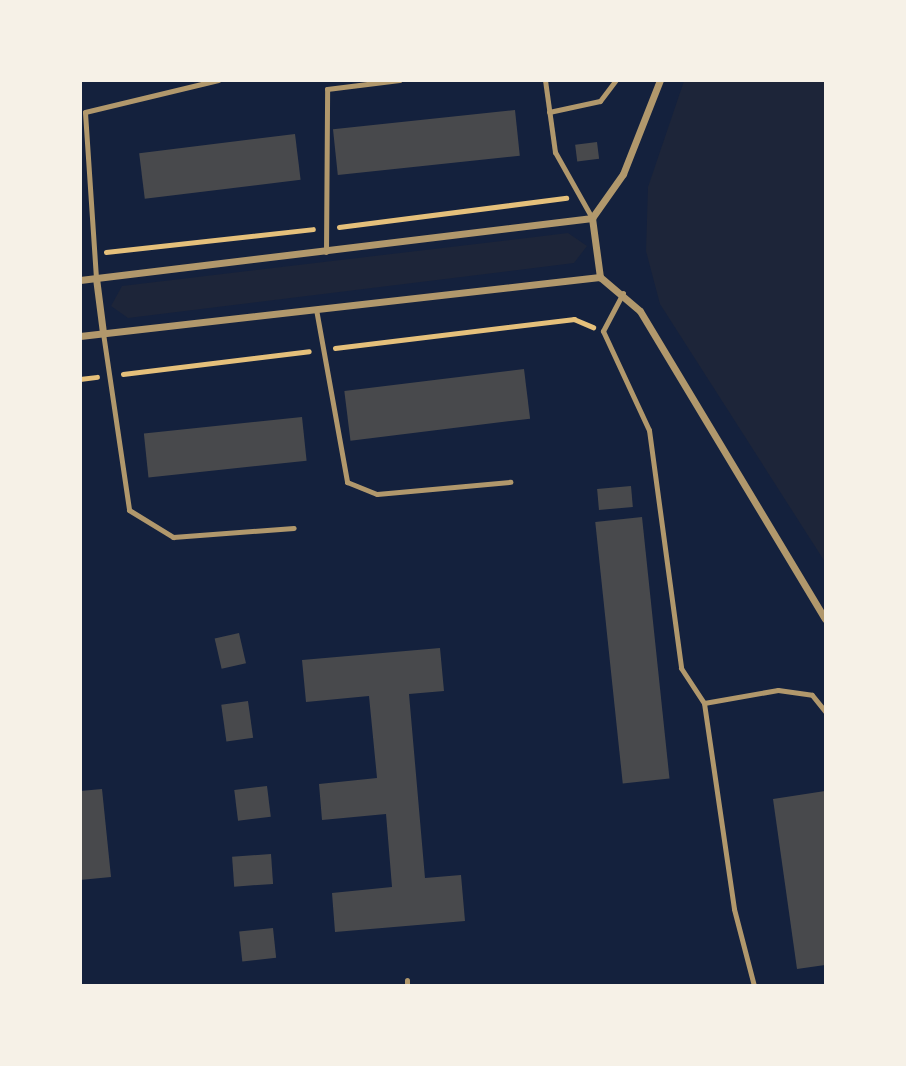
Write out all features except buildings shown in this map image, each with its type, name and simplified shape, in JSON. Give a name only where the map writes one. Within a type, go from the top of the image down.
[{"type":"street","points":[[600,277],[592,218],[623,174],[660,80]]},
{"type":"street","points":[[80,280],[592,218]]},
{"type":"street","points":[[80,336],[600,277],[623,293],[640,311],[825,619]]},
{"type":"street","points":[[96,278],[103,333]]},
{"type":"lane","points":[[96,278],[85,112],[218,80]]},
{"type":"lane","points":[[326,252],[327,89],[399,80]]},
{"type":"lane","points":[[545,80],[555,152],[592,218]]},
{"type":"lane","points":[[549,112],[600,101],[616,80]]},
{"type":"lane","points":[[623,293],[603,331],[649,430],[681,668],[704,702],[734,909],[754,985]]},
{"type":"lane","points":[[316,309],[347,482],[377,494],[510,482]]},
{"type":"lane","points":[[103,333],[129,510],[173,537],[294,528]]},
{"type":"lane","points":[[704,702],[778,690],[812,695],[825,711]]},
{"type":"path","points":[[80,379],[575,319],[603,331]]},
{"type":"shaded area","points":[[684,81],[825,81],[825,562],[660,304],[646,251],[648,187]]},
{"type":"shaded area","points":[[568,233],[587,246],[574,263],[128,318],[111,306],[122,286]]}]
